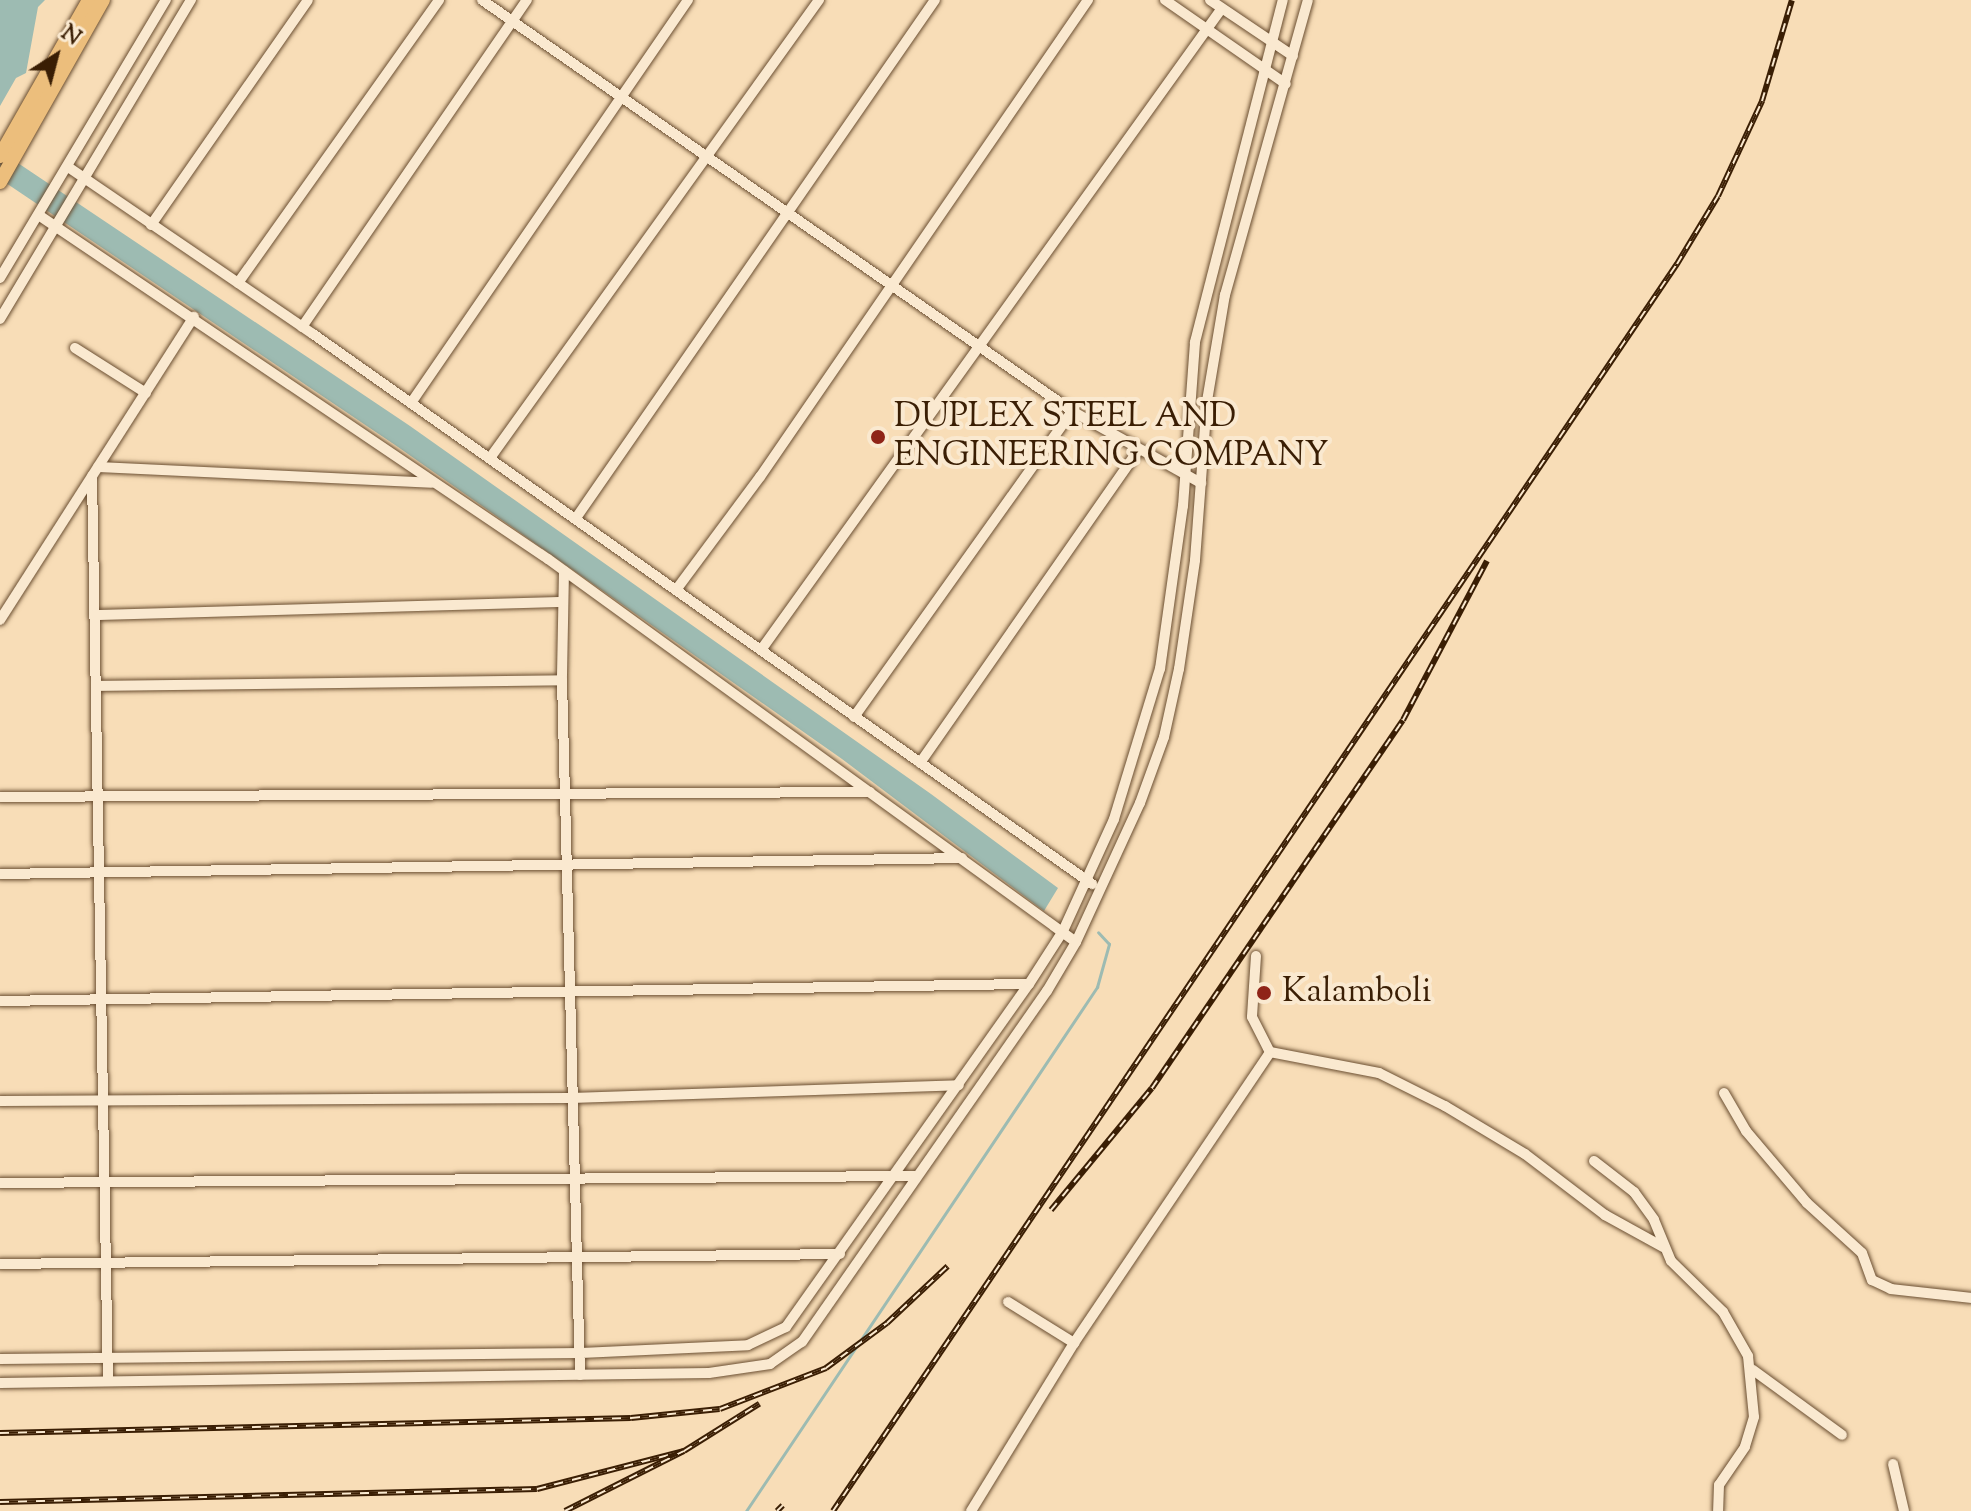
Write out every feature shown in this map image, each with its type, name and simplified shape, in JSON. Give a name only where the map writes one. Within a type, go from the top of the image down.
[{"type":"highway","points":[[0,182],[21,131],[89,0]]},
{"type":"highway","points":[[0,156],[21,131],[103,0]]},
{"type":"street","points":[[0,278],[40,216],[166,0]]},
{"type":"street","points":[[0,319],[191,0]]},
{"type":"street","points":[[151,225],[308,0]]},
{"type":"street","points":[[238,283],[439,0]]},
{"type":"street","points":[[482,0],[1072,411],[1201,483]]},
{"type":"street","points":[[302,327],[527,0]]},
{"type":"street","points":[[411,403],[619,95],[688,0]]},
{"type":"street","points":[[490,458],[819,0]]},
{"type":"street","points":[[576,518],[935,0]]},
{"type":"street","points":[[676,590],[1088,0]]},
{"type":"street","points":[[1165,0],[1286,84]]},
{"type":"street","points":[[1210,0],[1293,56]]},
{"type":"street","points":[[0,1359],[581,1353],[748,1345],[770,1339],[799,1313],[1029,984],[1087,884],[1114,819],[1160,669],[1183,506],[1182,472],[1195,342],[1283,0]]},
{"type":"street","points":[[0,1383],[723,1372],[785,1357],[817,1325],[1076,942],[1100,893],[1164,737],[1179,669],[1201,483],[1207,401],[1225,295],[1308,0]]},
{"type":"street","points":[[761,650],[982,348],[1222,8]]},
{"type":"street","points":[[68,167],[576,518],[1100,893]]},
{"type":"street","points":[[40,216],[194,317],[564,571],[962,858],[1065,926],[1076,942]]},
{"type":"street","points":[[0,620],[194,317]]},
{"type":"street","points":[[75,348],[146,393]]},
{"type":"street","points":[[854,717],[1072,411]]},
{"type":"street","points":[[920,763],[1138,450]]},
{"type":"street","points":[[95,471],[435,484]]},
{"type":"street","points":[[95,471],[108,1381]]},
{"type":"street","points":[[564,571],[562,680],[580,1375]]},
{"type":"street","points":[[95,615],[563,602]]},
{"type":"street","points":[[96,686],[562,680]]},
{"type":"street","points":[[0,797],[870,792]]},
{"type":"street","points":[[0,874],[567,867],[962,858]]},
{"type":"street","points":[[1256,956],[1252,1017],[1270,1052]]},
{"type":"street","points":[[0,1001],[570,989],[1029,984]]},
{"type":"street","points":[[1270,1052],[1379,1073],[1445,1106],[1525,1154],[1605,1215],[1663,1247],[1729,1320],[1753,1370],[1842,1435]]},
{"type":"street","points":[[971,1511],[1074,1343],[1270,1052]]},
{"type":"street","points":[[0,1101],[103,1098],[571,1098],[959,1085]]},
{"type":"street","points":[[1724,1093],[1746,1131],[1807,1203],[1862,1253],[1872,1280],[1891,1289],[1971,1299]]},
{"type":"street","points":[[1594,1161],[1634,1192],[1654,1220],[1663,1247]]},
{"type":"street","points":[[0,1183],[575,1176],[916,1176]]},
{"type":"street","points":[[0,1264],[106,1259],[840,1254]]},
{"type":"street","points":[[1008,1302],[1074,1343]]},
{"type":"street","points":[[1718,1511],[1719,1485],[1749,1435],[1753,1370]]},
{"type":"street","points":[[1893,1464],[1904,1511]]},
{"type":"water","points":[[0,0],[45,0],[38,7],[26,73],[16,78],[0,106]]},
{"type":"water","points":[[0,151],[410,426],[931,794],[1058,888],[1044,911],[842,759],[398,447],[0,179]]},
{"type":"waterway","points":[[746,1511],[1097,987],[1109,944],[1098,932]]},
{"type":"railway","points":[[833,1511],[1677,264],[1718,196],[1762,101],[1792,0]]},
{"type":"railway","points":[[1051,1210],[1152,1088],[1403,720],[1487,561]]},
{"type":"railway","points":[[0,1433],[631,1418],[720,1409],[826,1368],[887,1323],[948,1266]]},
{"type":"railway","points":[[565,1511],[684,1451],[759,1404]]},
{"type":"railway","points":[[0,1502],[537,1489],[684,1451]]},
{"type":"railway","points":[[777,1511],[783,1505]]},
{"type":"place","name":"DUPLEX STEEL AND ENGINEERING COMPANY","points":[[878,437]]},
{"type":"place","name":"Kalamboli","points":[[1264,993]]}]
